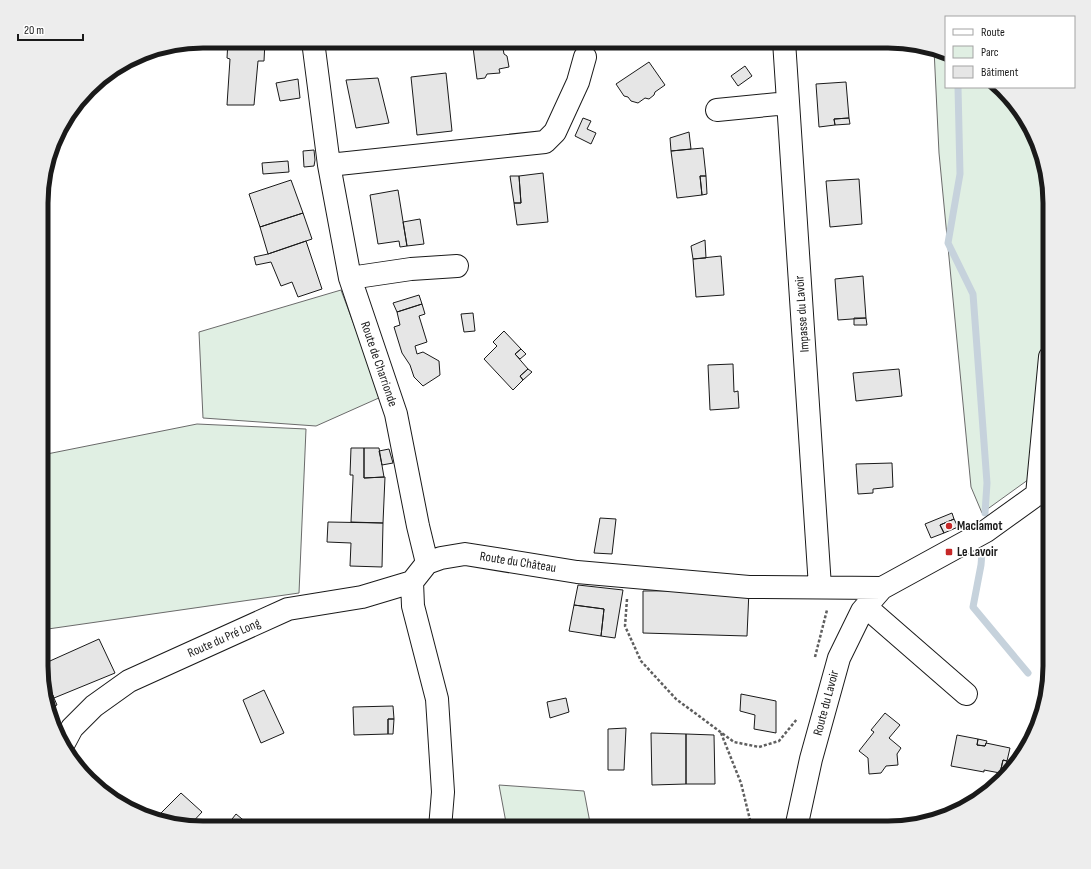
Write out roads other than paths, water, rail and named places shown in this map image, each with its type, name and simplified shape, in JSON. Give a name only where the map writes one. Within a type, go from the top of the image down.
[{"type":"street","name":"Route de Charrionde","points":[[314,48],[329,165],[350,278],[396,414],[418,526],[427,563]]},
{"type":"street","name":"Impasse du Lavoir","points":[[784,48],[826,587]]},
{"type":"street","points":[[329,165],[545,142],[555,132],[578,82],[585,57]]},
{"type":"street","points":[[717,110],[788,103]]},
{"type":"street","points":[[350,278],[411,269],[457,266]]},
{"type":"street","points":[[882,588],[986,531],[1043,490]]},
{"type":"street","name":"Route du Château","points":[[427,563],[441,558],[465,554],[576,572],[749,588],[882,588]]},
{"type":"street","points":[[427,563],[412,582],[413,606],[437,699],[443,792],[441,821]]},
{"type":"street","name":"Route du Pré Long","points":[[66,739],[72,728],[94,706],[129,681],[288,609],[362,597],[412,582]]},
{"type":"street","name":"Route du Lavoir","points":[[798,821],[811,760],[838,658],[862,611],[882,588]]},
{"type":"street","points":[[866,607],[966,694]]},
{"type":"waterway","points":[[958,88],[960,174],[948,243],[973,294],[987,483],[985,513]]},
{"type":"waterway","points":[[982,553],[973,607],[1028,673]]},
{"type":"place","name":"Maclamot","points":[[949,526]]},
{"type":"place","name":"Le Lavoir","points":[[949,552]]}]
